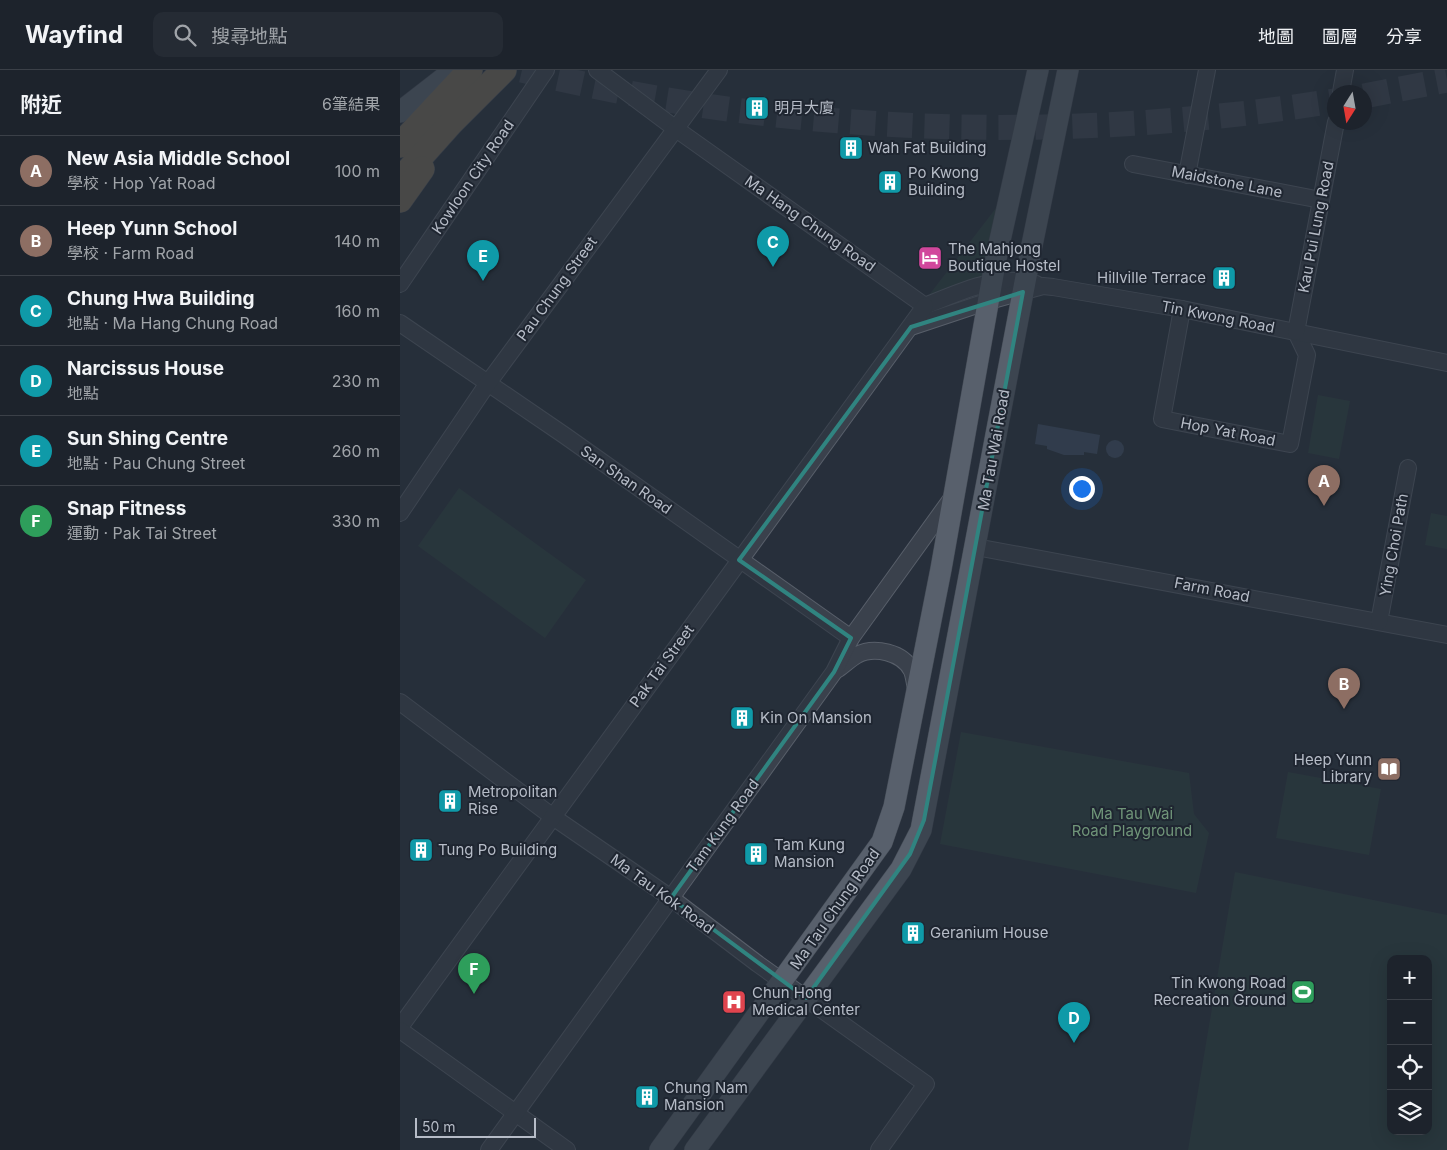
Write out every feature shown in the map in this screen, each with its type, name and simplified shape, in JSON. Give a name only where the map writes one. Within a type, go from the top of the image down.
[{"type":"highway","points":[[400,145],[458,81],[504,70]]},
{"type":"highway","points":[[400,180],[458,81]]},
{"type":"highway","points":[[400,200],[458,81]]},
{"type":"main road","points":[[916,691],[941,569],[952,498],[991,291],[1038,70]]},
{"type":"main road","name":"Ma Tau Wai Road","points":[[921,830],[976,546],[1030,287],[1068,70]]},
{"type":"main road","points":[[400,112],[458,81]]},
{"type":"main road","name":"Ma Tau Chung Road","points":[[660,1150],[783,982],[882,842],[894,807],[916,691]]},
{"type":"main road","name":"Ma Tau Chung Road","points":[[695,1150],[900,869],[921,830]]},
{"type":"street","name":"Kowloon City Road","points":[[400,284],[546,70]]},
{"type":"street","name":"Ma Hang Chung Road","points":[[597,70],[676,129],[925,306]]},
{"type":"street","name":"Pau Chung Street","points":[[400,513],[488,383],[719,70]]},
{"type":"street","points":[[1188,175],[1207,70]]},
{"type":"street","points":[[1343,85],[1346,70]]},
{"type":"street","name":"Kau Pui Lung Road","points":[[1296,332],[1334,130]]},
{"type":"street","name":"Maidstone Lane","points":[[1133,164],[1321,200]]},
{"type":"street","name":"Tin Kwong Road","points":[[991,291],[1030,287],[1182,309],[1447,363]]},
{"type":"street","points":[[925,306],[991,291]]},
{"type":"street","points":[[911,327],[991,291]]},
{"type":"street","name":"Pak Tai Street","points":[[400,1029],[925,306]]},
{"type":"street","name":"Hop Yat Road","points":[[1182,309],[1162,419],[1290,444],[1306,354],[1296,332]]},
{"type":"street","name":"San Shan Road","points":[[400,323],[851,638]]},
{"type":"street","name":"Ying Choi Path","points":[[1379,622],[1408,468]]},
{"type":"street","name":"Tam Kung Road","points":[[489,1150],[834,672],[851,638],[952,498]]},
{"type":"street","name":"Farm Road","points":[[976,546],[1447,635]]},
{"type":"street","points":[[834,672],[856,655],[865,652],[882,651],[899,658],[912,670],[916,691]]},
{"type":"street","name":"Ma Tau Kok Road","points":[[400,702],[553,816],[671,898],[783,982],[926,1084],[879,1150]]},
{"type":"street","points":[[400,1029],[567,1150]]},
{"type":"highlighted area","points":[[1023,292],[924,820],[910,854],[806,998],[671,898],[834,672],[851,638],[739,560],[911,327]]},
{"type":"green space","points":[[1006,195],[988,280],[926,299]]},
{"type":"green space","points":[[1318,395],[1350,401],[1339,459],[1308,453]]},
{"type":"green space","points":[[459,488],[586,580],[545,638],[418,546]]},
{"type":"green space","points":[[1431,513],[1447,516],[1447,549],[1425,545]]},
{"type":"green space","name":"Ma Tau Wai Road Playground","points":[[961,732],[1189,773],[1194,814],[1209,833],[1196,893],[940,844]]},
{"type":"green space","points":[[1288,772],[1381,789],[1369,855],[1276,838]]},
{"type":"green space","name":"Tin Kwong Road Recreation Ground","points":[[1235,872],[1447,915],[1447,1150],[1188,1150]]},
{"type":"water","points":[[1038,424],[1100,435],[1097,454],[1084,452],[1084,455],[1064,455],[1047,449],[1047,446],[1035,444]]},
{"type":"water","points":[[1115,440],[1121,443],[1124,449],[1121,455],[1115,458],[1109,455],[1106,449],[1109,443]]},
{"type":"tunnel","points":[[522,70],[622,92],[723,108],[824,120],[926,126],[1029,127],[1131,123],[1233,115],[1327,102]]},
{"type":"tunnel","points":[[1372,94],[1447,80]]},
{"type":"place","name":"明月大廈","points":[[757,108]]},
{"type":"place","name":"Wah Fat Building","points":[[851,148]]},
{"type":"place","name":"Po Kwong Building","points":[[890,182]]},
{"type":"place","name":"The Mahjong Boutique Hostel","points":[[930,258]]},
{"type":"place","name":"Chung Hwa Building","points":[[773,267]]},
{"type":"place","name":"Hillville Terrace","points":[[1224,278]]},
{"type":"place","name":"Sun Shing Centre","points":[[483,281]]},
{"type":"place","name":"New Asia Middle School","points":[[1324,506]]},
{"type":"place","name":"Heep Yunn School","points":[[1344,709]]},
{"type":"place","name":"Kin On Mansion","points":[[742,718]]},
{"type":"place","name":"Heep Yunn Library","points":[[1389,769]]},
{"type":"place","name":"Metropolitan Rise","points":[[450,801]]},
{"type":"place","name":"Tung Po Building","points":[[421,850]]},
{"type":"place","name":"Tam Kung Mansion","points":[[756,854]]},
{"type":"place","name":"Geranium House","points":[[913,933]]},
{"type":"place","name":"Tin Kwong Road Recreation Ground","points":[[1303,992]]},
{"type":"place","name":"Snap Fitness","points":[[474,994]]},
{"type":"place","name":"Chun Hong Medical Center","points":[[734,1002]]},
{"type":"place","name":"Narcissus House","points":[[1074,1043]]},
{"type":"place","name":"Chung Nam Mansion","points":[[647,1097]]}]
